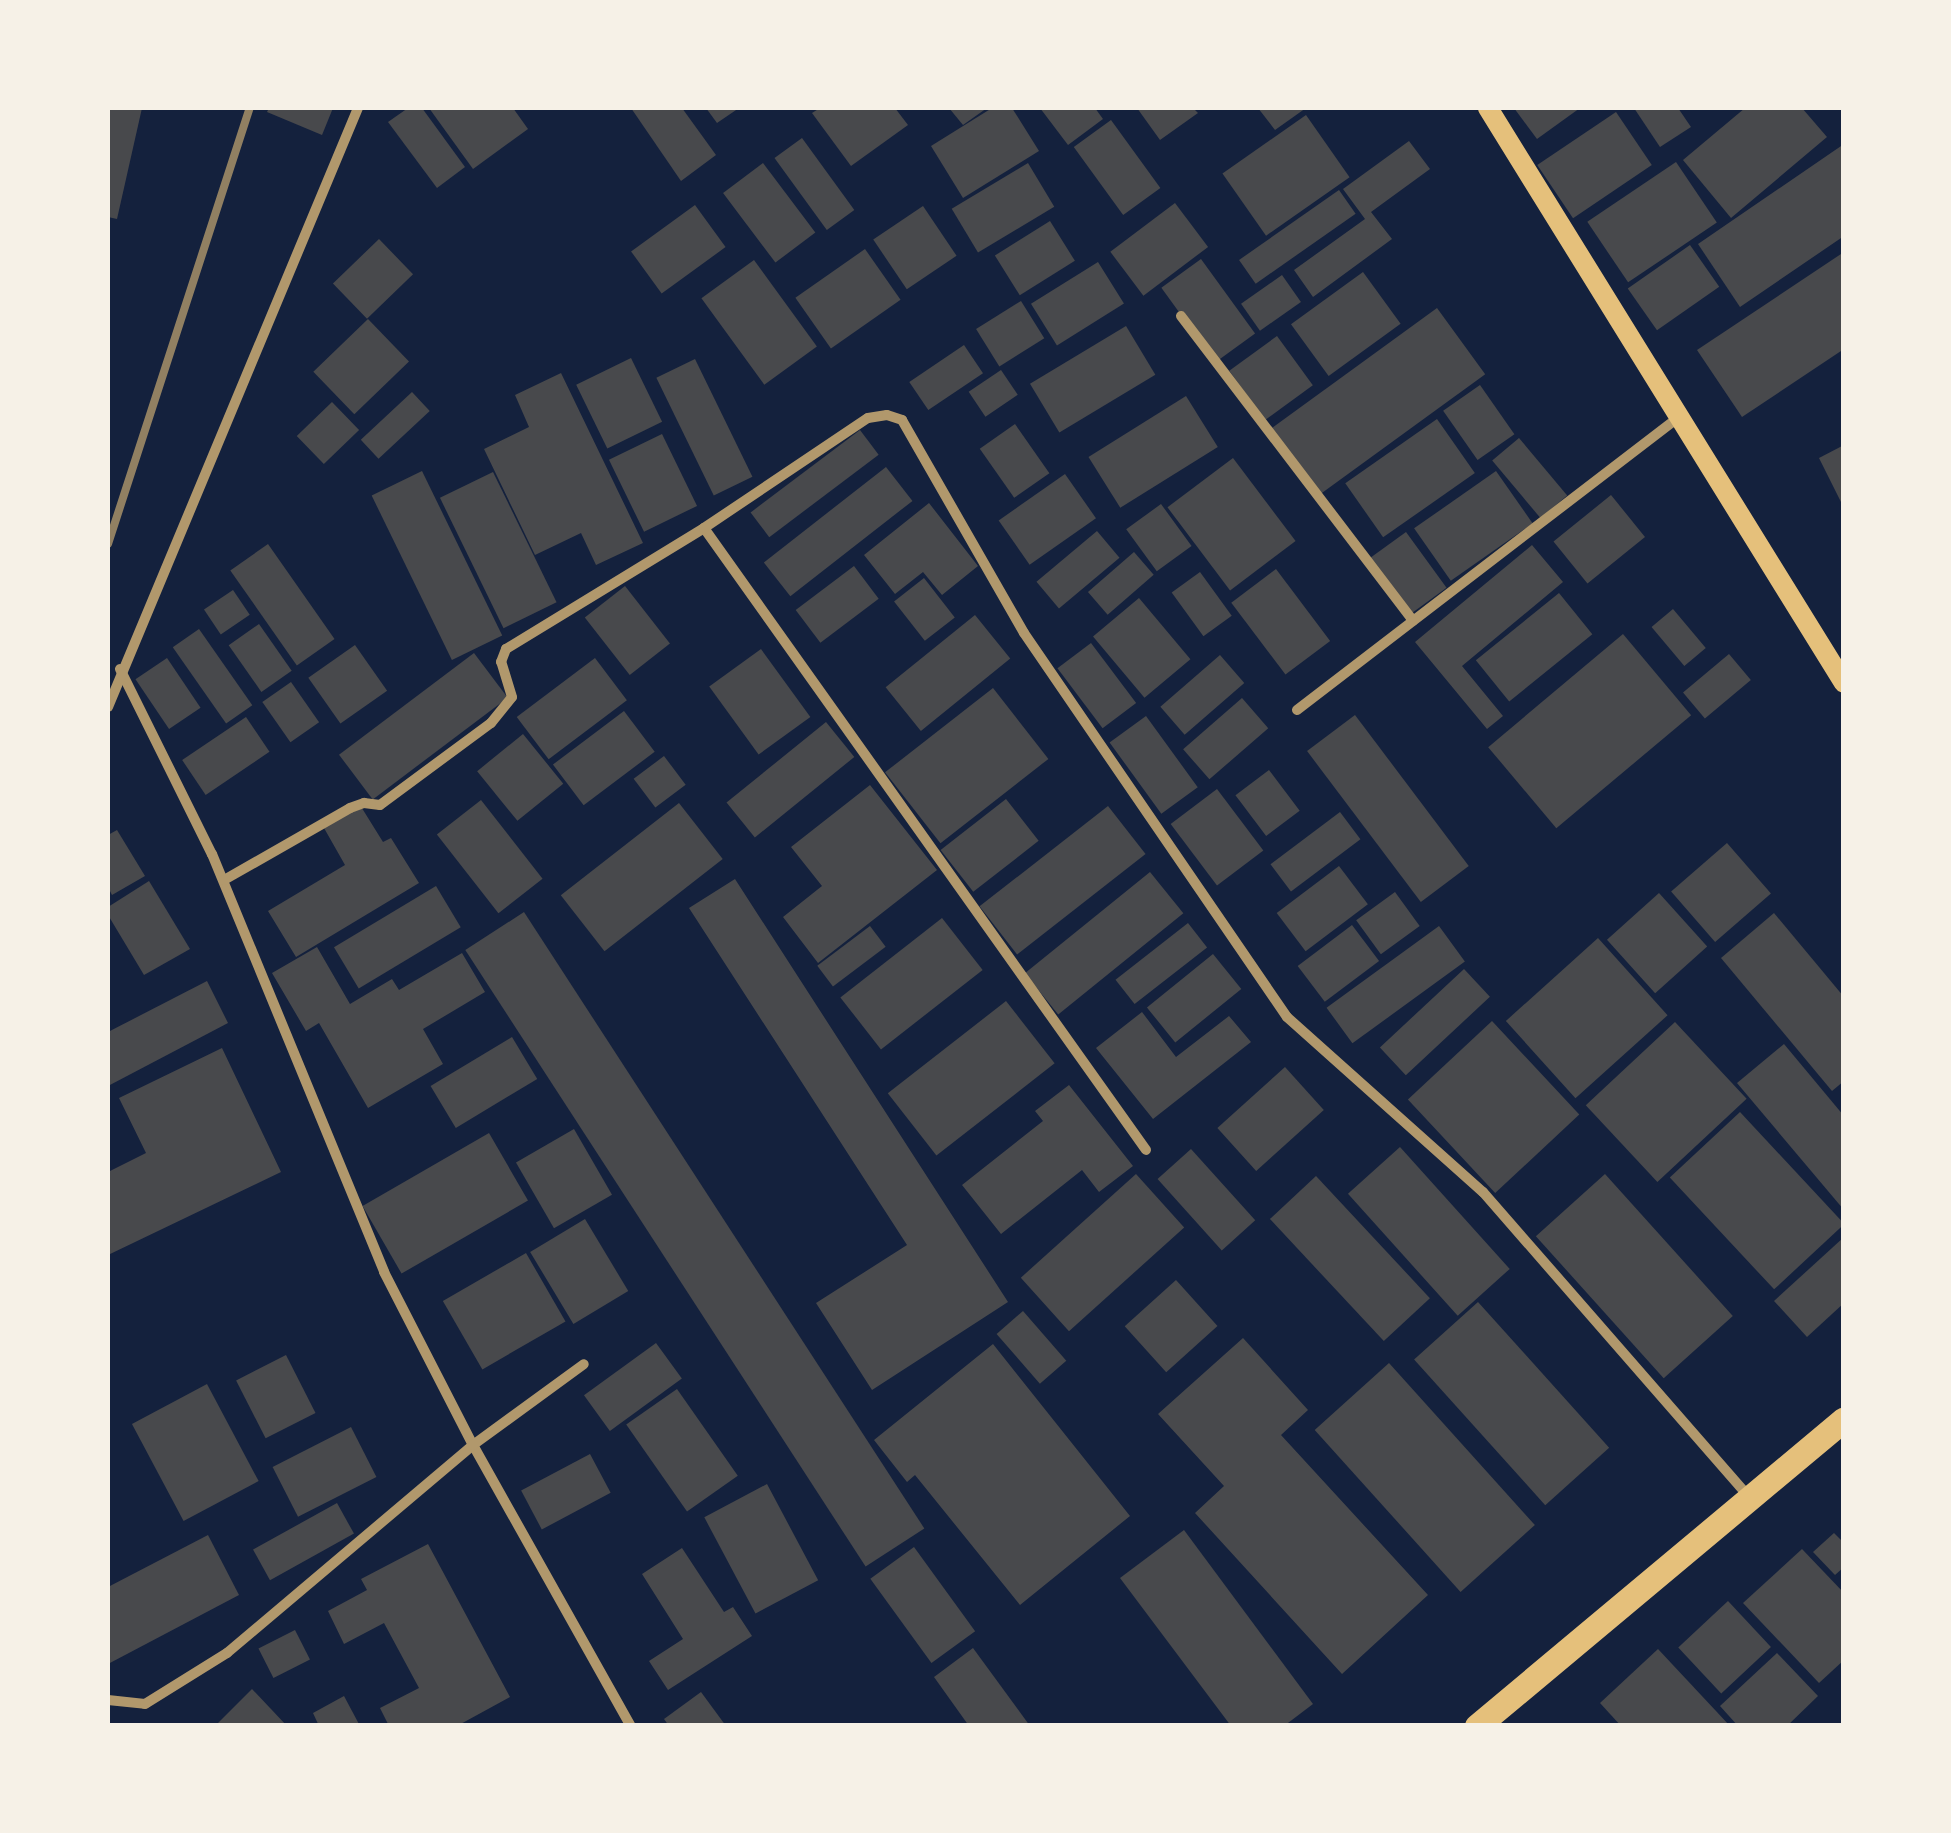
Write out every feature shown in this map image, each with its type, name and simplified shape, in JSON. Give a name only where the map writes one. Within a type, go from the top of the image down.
[{"type":"main road","points":[[1488,108],[1844,684]]},
{"type":"main road","points":[[1478,1726],[1844,1419]]},
{"type":"street","points":[[108,707],[120,668],[358,108]]},
{"type":"street","points":[[1181,316],[1412,621]]},
{"type":"street","points":[[224,880],[350,808],[364,802],[380,805],[510,704],[512,693],[501,662],[506,650],[704,528],[868,418],[887,415],[902,420],[1024,632],[1288,1017],[1483,1192],[1750,1498]]},
{"type":"street","points":[[1298,710],[1679,417]]},
{"type":"street","points":[[704,528],[1146,1150]]},
{"type":"street","points":[[120,668],[224,880],[384,1272],[473,1445],[631,1726]]},
{"type":"street","points":[[108,1700],[145,1704],[227,1652],[473,1445],[584,1364]]},
{"type":"building","points":[[108,108],[142,108],[117,219],[108,217]]},
{"type":"building","points":[[269,108],[333,108],[322,135],[267,112]]},
{"type":"building","points":[[408,108],[422,108],[465,167],[437,188],[388,122]]},
{"type":"building","points":[[429,108],[513,108],[528,129],[473,169]]},
{"type":"building","points":[[631,108],[682,108],[716,155],[681,181]]},
{"type":"building","points":[[706,108],[739,108],[717,123]]},
{"type":"building","points":[[820,108],[895,108],[908,125],[851,166],[812,113]]},
{"type":"building","points":[[949,108],[987,108],[963,125]]},
{"type":"building","points":[[992,108],[1012,108],[1039,151],[963,198],[931,146]]},
{"type":"building","points":[[1040,108],[1095,108],[1103,119],[1068,145]]},
{"type":"building","points":[[1137,108],[1193,108],[1198,113],[1160,140]]},
{"type":"building","points":[[1258,108],[1306,108],[1275,130]]},
{"type":"building","points":[[1514,108],[1580,108],[1537,139]]},
{"type":"building","points":[[1634,108],[1678,108],[1691,127],[1660,147]]},
{"type":"building","points":[[1745,108],[1802,108],[1827,137],[1731,218],[1683,160]]},
{"type":"building","points":[[1616,112],[1652,165],[1573,218],[1537,165]]},
{"type":"building","points":[[1306,115],[1350,177],[1266,236],[1222,174]]},
{"type":"building","points":[[1111,120],[1160,188],[1123,215],[1074,147]]},
{"type":"building","points":[[802,138],[854,210],[827,230],[774,158]]},
{"type":"building","points":[[1409,141],[1430,169],[1371,212],[1392,239],[1313,297],[1294,270],[1365,219],[1343,189]]},
{"type":"building","points":[[1844,144],[1844,236],[1740,307],[1698,244]]},
{"type":"building","points":[[1676,162],[1717,223],[1628,282],[1587,222]]},
{"type":"building","points":[[763,163],[815,232],[775,263],[723,193]]},
{"type":"building","points":[[1028,163],[1054,207],[978,253],[952,209]]},
{"type":"building","points":[[1339,190],[1356,214],[1256,284],[1239,260]]},
{"type":"building","points":[[1175,203],[1208,247],[1143,296],[1110,252]]},
{"type":"building","points":[[695,205],[726,247],[662,294],[631,251]]},
{"type":"building","points":[[923,206],[957,256],[907,289],[873,240]]},
{"type":"building","points":[[1050,221],[1075,261],[1020,295],[995,255]]},
{"type":"building","points":[[379,239],[413,274],[367,319],[333,283]]},
{"type":"building","points":[[1690,245],[1719,287],[1657,330],[1628,289]]},
{"type":"building","points":[[865,249],[901,300],[831,349],[795,298]]},
{"type":"building","points":[[1844,252],[1844,349],[1742,417],[1697,350]]},
{"type":"building","points":[[1201,259],[1255,333],[1215,362],[1161,288]]},
{"type":"building","points":[[754,260],[817,347],[764,385],[701,298]]},
{"type":"building","points":[[1098,262],[1124,304],[1057,345],[1031,304]]},
{"type":"building","points":[[1363,272],[1401,324],[1329,376],[1291,324]]},
{"type":"building","points":[[1282,275],[1301,302],[1260,331],[1241,304]]},
{"type":"building","points":[[1021,301],[1044,338],[999,366],[976,329]]},
{"type":"building","points":[[1437,308],[1485,374],[1320,494],[1272,428]]},
{"type":"building","points":[[368,319],[409,361],[354,414],[313,372]]},
{"type":"building","points":[[1126,326],[1155,375],[1059,433],[1030,384]]},
{"type":"building","points":[[1277,336],[1313,385],[1265,420],[1229,371]]},
{"type":"building","points":[[964,345],[983,373],[928,410],[909,382]]},
{"type":"building","points":[[631,358],[662,422],[607,449],[576,385]]},
{"type":"building","points":[[695,359],[752,477],[714,496],[656,378]]},
{"type":"building","points":[[1001,370],[1018,395],[985,417],[969,392]]},
{"type":"building","points":[[561,373],[643,543],[596,565],[581,533],[535,555],[484,449],[529,427],[515,395]]},
{"type":"building","points":[[1480,385],[1514,434],[1478,460],[1443,411]]},
{"type":"building","points":[[412,392],[430,411],[379,459],[361,440]]},
{"type":"building","points":[[1186,396],[1218,447],[1120,508],[1088,457]]},
{"type":"building","points":[[332,402],[359,430],[324,464],[297,436]]},
{"type":"building","points":[[1437,419],[1475,473],[1383,537],[1345,483]]},
{"type":"building","points":[[1015,424],[1049,473],[1014,498],[980,449]]},
{"type":"building","points":[[860,430],[879,455],[769,537],[751,512]]},
{"type":"building","points":[[662,434],[697,506],[644,532],[609,460]]},
{"type":"building","points":[[1519,438],[1567,495],[1540,518],[1492,460]]},
{"type":"building","points":[[1844,445],[1844,508],[1819,458]]},
{"type":"building","points":[[1233,458],[1296,541],[1230,590],[1168,507]]},
{"type":"building","points":[[886,467],[912,501],[790,596],[764,562]]},
{"type":"building","points":[[422,471],[502,635],[452,660],[372,496]]},
{"type":"building","points":[[1496,471],[1533,523],[1451,581],[1414,528]]},
{"type":"building","points":[[493,472],[557,602],[504,628],[440,498]]},
{"type":"building","points":[[1065,474],[1096,518],[1030,565],[999,520]]},
{"type":"building","points":[[1611,495],[1645,537],[1587,584],[1553,542]]},
{"type":"building","points":[[929,503],[978,566],[942,595],[923,572],[895,594],[864,555]]},
{"type":"building","points":[[1161,504],[1192,546],[1157,571],[1126,529]]},
{"type":"building","points":[[1097,531],[1119,558],[1059,609],[1036,582]]},
{"type":"building","points":[[1406,532],[1447,588],[1411,614],[1370,558]]},
{"type":"building","points":[[268,544],[335,639],[297,665],[230,570]]},
{"type":"building","points":[[1532,545],[1563,582],[1462,666],[1503,716],[1487,729],[1415,642]]},
{"type":"building","points":[[1134,552],[1154,575],[1108,615],[1088,592]]},
{"type":"building","points":[[854,566],[879,599],[820,643],[796,610]]},
{"type":"building","points":[[1276,569],[1330,641],[1285,675],[1231,603]]},
{"type":"building","points":[[1200,572],[1232,616],[1203,636],[1172,593]]},
{"type":"building","points":[[924,578],[955,617],[925,641],[894,601]]},
{"type":"building","points":[[625,586],[670,644],[630,675],[585,617]]},
{"type":"building","points":[[233,590],[250,615],[221,634],[204,610]]},
{"type":"building","points":[[1559,593],[1592,634],[1509,702],[1476,660]]},
{"type":"building","points":[[1139,598],[1190,659],[1144,698],[1093,637]]},
{"type":"building","points":[[1673,609],[1706,648],[1684,666],[1652,627]]},
{"type":"building","points":[[975,615],[1010,659],[921,731],[886,687]]},
{"type":"building","points":[[259,624],[292,671],[261,692],[229,645]]},
{"type":"building","points":[[199,629],[252,705],[226,724],[173,647]]},
{"type":"building","points":[[1623,634],[1691,715],[1556,828],[1488,747]]},
{"type":"building","points":[[1091,643],[1136,703],[1103,728],[1057,668]]},
{"type":"building","points":[[355,645],[387,691],[340,724],[308,678]]},
{"type":"building","points":[[761,649],[810,717],[759,755],[709,687]]},
{"type":"building","points":[[474,653],[508,698],[373,799],[339,755]]},
{"type":"building","points":[[1729,654],[1751,680],[1705,719],[1683,693]]},
{"type":"building","points":[[1220,655],[1244,683],[1185,735],[1160,707]]},
{"type":"building","points":[[167,658],[201,708],[169,729],[135,679]]},
{"type":"building","points":[[595,658],[627,700],[549,759],[517,717]]},
{"type":"building","points":[[291,682],[319,722],[290,742],[262,702]]},
{"type":"building","points":[[993,688],[1048,759],[940,843],[885,772]]},
{"type":"building","points":[[1242,698],[1268,728],[1209,779],[1183,749]]},
{"type":"building","points":[[624,711],[655,752],[584,805],[553,765]]},
{"type":"building","points":[[1355,715],[1469,866],[1421,902],[1307,751]]},
{"type":"building","points":[[1146,716],[1198,787],[1161,814],[1110,742]]},
{"type":"building","points":[[246,717],[269,752],[206,795],[182,760]]},
{"type":"building","points":[[826,722],[854,757],[755,838],[727,803]]},
{"type":"building","points":[[523,734],[563,784],[517,821],[477,771]]},
{"type":"building","points":[[664,756],[686,785],[655,808],[634,779]]},
{"type":"building","points":[[1269,770],[1300,811],[1266,836],[1235,795]]},
{"type":"building","points":[[870,785],[937,870],[818,963],[783,917],[822,886],[791,847]]},
{"type":"building","points":[[1217,789],[1263,850],[1217,885],[1171,824]]},
{"type":"building","points":[[1006,799],[1039,841],[973,892],[941,850]]},
{"type":"building","points":[[481,800],[543,879],[498,913],[437,834]]},
{"type":"building","points":[[679,803],[723,859],[605,951],[561,895]]},
{"type":"building","points":[[360,805],[383,842],[391,838],[419,883],[296,957],[268,911],[345,865],[324,828]]},
{"type":"building","points":[[1108,806],[1146,854],[1017,954],[980,906]]},
{"type":"building","points":[[1340,812],[1360,839],[1291,892],[1271,864]]},
{"type":"building","points":[[117,830],[145,876],[112,895],[108,887],[108,835]]},
{"type":"building","points":[[1727,843],[1771,894],[1715,942],[1671,892]]},
{"type":"building","points":[[1339,866],[1368,904],[1306,951],[1277,913]]},
{"type":"building","points":[[1150,872],[1183,913],[1058,1015],[1025,973]]},
{"type":"building","points":[[735,879],[1008,1302],[872,1390],[816,1303],[907,1245],[689,908]]},
{"type":"building","points":[[149,881],[190,949],[144,975],[108,915],[108,907]]},
{"type":"building","points":[[436,886],[461,927],[359,988],[334,947]]},
{"type":"building","points":[[1395,892],[1420,926],[1381,954],[1356,920]]},
{"type":"building","points":[[1659,893],[1707,947],[1655,993],[1607,940]]},
{"type":"building","points":[[524,912],[924,1528],[866,1567],[465,950]]},
{"type":"building","points":[[1774,913],[1844,997],[1844,1081],[1832,1091],[1721,958]]},
{"type":"building","points":[[942,918],[983,970],[881,1049],[840,997]]},
{"type":"building","points":[[1188,923],[1207,947],[1135,1004],[1116,980]]},
{"type":"building","points":[[1352,925],[1379,961],[1325,1002],[1298,966]]},
{"type":"building","points":[[870,926],[886,947],[833,986],[817,966]]},
{"type":"building","points":[[1439,926],[1465,962],[1352,1043],[1327,1008]]},
{"type":"building","points":[[1598,938],[1668,1015],[1575,1098],[1506,1021]]},
{"type":"building","points":[[317,947],[350,1004],[392,979],[399,990],[462,953],[485,992],[423,1029],[443,1064],[368,1108],[319,1023],[306,1031],[272,973]]},
{"type":"building","points":[[1213,954],[1241,989],[1175,1042],[1147,1007]]},
{"type":"building","points":[[1464,969],[1490,997],[1406,1075],[1380,1047]]},
{"type":"building","points":[[207,981],[228,1023],[108,1086],[108,1032]]},
{"type":"building","points":[[1006,1001],[1055,1063],[936,1156],[888,1093]]},
{"type":"building","points":[[1142,1012],[1176,1057],[1229,1016],[1251,1042],[1153,1119],[1096,1048]]},
{"type":"building","points":[[1492,1021],[1579,1115],[1495,1193],[1408,1099]]},
{"type":"building","points":[[1675,1022],[1747,1099],[1657,1182],[1586,1105]]},
{"type":"building","points":[[512,1037],[537,1079],[456,1128],[431,1086]]},
{"type":"building","points":[[1784,1044],[1844,1116],[1844,1210],[1737,1083]]},
{"type":"building","points":[[222,1048],[281,1172],[108,1255],[108,1172],[146,1153],[119,1098]]},
{"type":"building","points":[[1285,1067],[1324,1110],[1256,1171],[1217,1128]]},
{"type":"building","points":[[1069,1085],[1133,1166],[1099,1192],[1082,1170],[1001,1234],[962,1185],[1043,1121],[1035,1111]]},
{"type":"building","points":[[1740,1112],[1844,1224],[1774,1289],[1670,1177]]},
{"type":"building","points":[[574,1129],[612,1195],[554,1228],[516,1162]]},
{"type":"building","points":[[489,1133],[528,1201],[402,1274],[363,1206]]},
{"type":"building","points":[[1400,1147],[1510,1269],[1458,1316],[1348,1194]]},
{"type":"building","points":[[1191,1149],[1255,1220],[1222,1250],[1158,1179]]},
{"type":"building","points":[[1136,1174],[1184,1228],[1069,1331],[1021,1278]]},
{"type":"building","points":[[1605,1174],[1733,1316],[1664,1378],[1536,1236]]},
{"type":"building","points":[[1316,1176],[1430,1298],[1384,1341],[1270,1219]]},
{"type":"building","points":[[585,1219],[628,1291],[573,1324],[530,1252]]},
{"type":"building","points":[[1844,1237],[1844,1303],[1807,1337],[1774,1301]]},
{"type":"building","points":[[526,1253],[566,1321],[482,1369],[443,1301]]},
{"type":"building","points":[[1176,1280],[1217,1326],[1166,1372],[1125,1326]]},
{"type":"building","points":[[1478,1302],[1609,1448],[1545,1505],[1414,1360]]},
{"type":"building","points":[[1023,1311],[1066,1361],[1040,1384],[997,1334]]},
{"type":"building","points":[[1243,1338],[1308,1410],[1281,1435],[1428,1595],[1342,1674],[1195,1513],[1224,1486],[1158,1414]]},
{"type":"building","points":[[656,1343],[682,1379],[610,1431],[584,1395]]},
{"type":"building","points":[[993,1344],[1130,1516],[1020,1605],[915,1475],[907,1482],[874,1440]]},
{"type":"building","points":[[286,1355],[316,1413],[266,1438],[236,1380]]},
{"type":"building","points":[[1389,1363],[1535,1525],[1461,1592],[1315,1430]]},
{"type":"building","points":[[207,1384],[259,1481],[184,1521],[132,1424]]},
{"type":"building","points":[[677,1389],[738,1476],[687,1511],[626,1425]]},
{"type":"building","points":[[351,1427],[376,1477],[298,1517],[273,1467]]},
{"type":"building","points":[[590,1454],[611,1493],[542,1529],[521,1491]]},
{"type":"building","points":[[767,1484],[818,1580],[755,1614],[704,1517]]},
{"type":"building","points":[[337,1503],[354,1534],[270,1580],[253,1550]]},
{"type":"building","points":[[1184,1530],[1313,1704],[1284,1726],[1231,1726],[1120,1578]]},
{"type":"building","points":[[1834,1533],[1844,1543],[1844,1567],[1835,1575],[1813,1552]]},
{"type":"building","points":[[208,1535],[239,1595],[108,1664],[108,1587]]},
{"type":"building","points":[[428,1544],[510,1697],[457,1726],[389,1726],[380,1708],[419,1688],[384,1623],[344,1644],[328,1611],[367,1590],[361,1579]]},
{"type":"building","points":[[914,1547],[975,1631],[931,1663],[870,1579]]},
{"type":"building","points":[[682,1548],[724,1612],[733,1607],[752,1636],[668,1690],[649,1661],[683,1639],[642,1574]]},
{"type":"building","points":[[1802,1549],[1844,1593],[1844,1660],[1819,1683],[1743,1603]]},
{"type":"building","points":[[1728,1601],[1771,1647],[1721,1693],[1678,1647]]},
{"type":"building","points":[[295,1630],[310,1659],[273,1678],[258,1649]]},
{"type":"building","points":[[973,1648],[1030,1726],[969,1726],[934,1677]]},
{"type":"building","points":[[1658,1649],[1730,1726],[1621,1726],[1600,1703]]},
{"type":"building","points":[[1777,1653],[1818,1696],[1787,1726],[1738,1726],[1720,1706]]},
{"type":"building","points":[[252,1689],[287,1726],[215,1726]]},
{"type":"building","points":[[701,1692],[726,1726],[669,1726],[664,1719]]},
{"type":"building","points":[[344,1696],[360,1726],[319,1726],[313,1713]]},
{"type":"railway","points":[[108,544],[250,108]]}]
